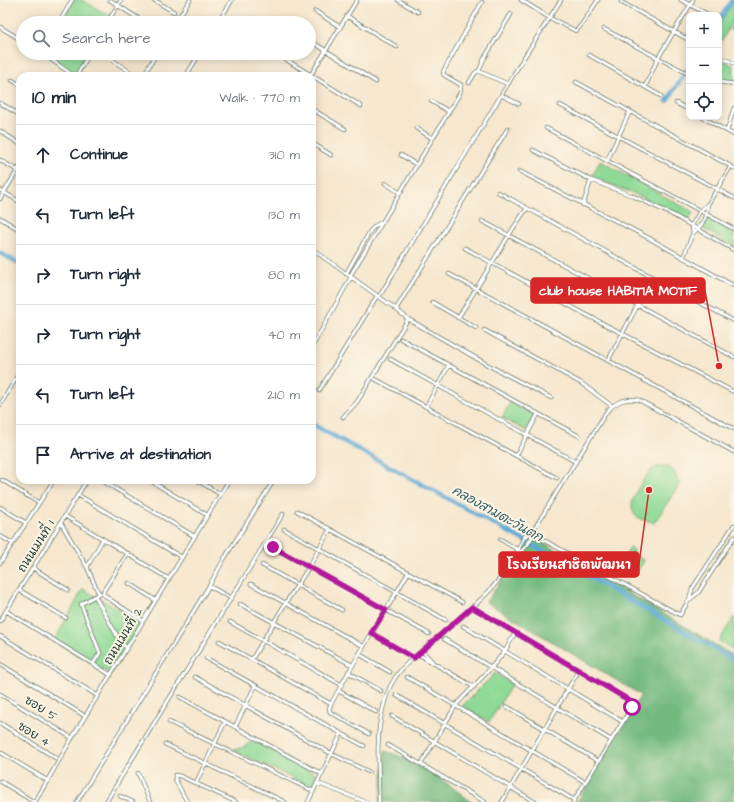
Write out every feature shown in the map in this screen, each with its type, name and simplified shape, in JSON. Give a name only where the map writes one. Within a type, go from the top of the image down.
[{"type":"street","points":[[63,16],[72,0]]},
{"type":"street","points":[[110,0],[134,16]]},
{"type":"street","points":[[111,16],[121,0]]},
{"type":"street","points":[[154,0],[174,12]]},
{"type":"street","points":[[180,16],[190,0]]},
{"type":"street","points":[[222,16],[232,0]]},
{"type":"street","points":[[313,72],[357,0]]},
{"type":"street","points":[[398,0],[418,12]]},
{"type":"street","points":[[521,0],[527,1],[550,18],[576,31],[598,0]]},
{"type":"street","points":[[319,391],[561,0]]},
{"type":"street","points":[[681,0],[703,12]]},
{"type":"street","points":[[645,87],[658,58],[693,0]]},
{"type":"street","points":[[349,276],[460,93],[461,85],[444,75],[443,72],[482,2]]},
{"type":"street","points":[[621,2],[686,38]]},
{"type":"street","points":[[315,11],[340,27]]},
{"type":"street","points":[[469,83],[475,73],[479,71],[484,59],[511,14]]},
{"type":"street","points":[[347,16],[397,47]]},
{"type":"street","points":[[0,27],[16,37]]},
{"type":"street","points":[[604,29],[686,73]]},
{"type":"street","points":[[316,44],[376,82]]},
{"type":"street","points":[[589,55],[661,96]]},
{"type":"street","points":[[724,59],[734,63]]},
{"type":"street","points":[[52,60],[69,72]]},
{"type":"street","points":[[78,72],[85,60]]},
{"type":"street","points":[[112,60],[130,72]]},
{"type":"street","points":[[145,72],[153,60]]},
{"type":"street","points":[[188,72],[196,60]]},
{"type":"street","points":[[287,60],[305,72]]},
{"type":"street","points":[[479,71],[508,84]]},
{"type":"street","points":[[316,79],[361,106]]},
{"type":"street","points":[[12,80],[16,82]]},
{"type":"street","points":[[576,82],[732,167],[708,204],[700,211],[692,225],[693,233],[683,258]]},
{"type":"street","points":[[722,82],[734,84]]},
{"type":"street","points":[[501,95],[519,104]]},
{"type":"street","points":[[431,101],[448,112]]},
{"type":"street","points":[[0,103],[16,113]]},
{"type":"street","points":[[676,103],[686,108]]},
{"type":"street","points":[[560,105],[734,198]]},
{"type":"street","points":[[727,131],[734,108]]},
{"type":"street","points":[[607,161],[630,111]]},
{"type":"street","points":[[316,112],[345,130]]},
{"type":"street","points":[[707,120],[734,135]]},
{"type":"street","points":[[416,128],[432,138]]},
{"type":"street","points":[[396,308],[508,128]]},
{"type":"street","points":[[546,128],[734,229]]},
{"type":"street","points":[[0,131],[16,141]]},
{"type":"street","points":[[316,146],[331,155]]},
{"type":"street","points":[[533,150],[591,180],[638,198],[673,215],[734,250]]},
{"type":"street","points":[[401,155],[417,165]]},
{"type":"street","points":[[0,160],[16,171]]},
{"type":"street","points":[[519,171],[734,286]]},
{"type":"street","points":[[0,199],[16,175]]},
{"type":"street","points":[[583,204],[591,180]]},
{"type":"street","points":[[385,183],[400,193]]},
{"type":"street","points":[[0,190],[16,200]]},
{"type":"street","points":[[498,192],[652,277],[734,320]]},
{"type":"street","points":[[693,233],[699,229],[707,215],[708,204]]},
{"type":"street","points":[[458,318],[527,208]]},
{"type":"street","points":[[0,218],[16,228]]},
{"type":"street","points":[[482,221],[734,357]]},
{"type":"street","points":[[316,339],[349,276],[370,231],[375,226],[383,222]]},
{"type":"street","points":[[465,248],[734,392]]},
{"type":"street","points":[[316,252],[396,308],[408,319],[488,365],[551,398]]},
{"type":"street","points":[[449,274],[734,429]]},
{"type":"street","points":[[608,361],[622,333],[639,305],[652,277]]},
{"type":"street","points":[[432,302],[476,328]]},
{"type":"street","points":[[343,417],[357,402],[408,319]]},
{"type":"street","points":[[484,330],[581,383],[612,406]]},
{"type":"street","points":[[401,339],[579,436]]},
{"type":"street","points":[[390,359],[576,462]]},
{"type":"street","points":[[426,407],[449,365]]},
{"type":"street","points":[[0,405],[16,379]]},
{"type":"street","points":[[375,380],[557,478]]},
{"type":"street","points":[[516,555],[517,549],[527,534],[534,529],[606,411],[624,399],[639,400],[734,452]]},
{"type":"street","points":[[516,456],[538,414]]},
{"type":"street","points":[[2,480],[39,503]]},
{"type":"street","points":[[0,563],[51,484]]},
{"type":"street","name":"ถนนเมนที่ 1","points":[[0,621],[85,484]]},
{"type":"street","points":[[108,484],[194,536]]},
{"type":"street","points":[[156,484],[207,515]]},
{"type":"street","points":[[204,484],[220,494]]},
{"type":"street","name":"ถนนเมนที่ 2","points":[[34,802],[226,484]]},
{"type":"street","points":[[77,802],[224,559],[271,484]]},
{"type":"street","points":[[78,495],[181,557]]},
{"type":"street","points":[[0,507],[26,523]]},
{"type":"street","points":[[297,511],[462,602]]},
{"type":"street","points":[[106,802],[283,514]]},
{"type":"street","points":[[65,516],[169,579]]},
{"type":"street","points":[[61,523],[87,567],[98,592],[102,593],[104,596],[143,620]]},
{"type":"street","points":[[538,537],[680,615],[689,600],[692,589],[734,525]]},
{"type":"street","points":[[284,528],[446,620]]},
{"type":"street","points":[[252,660],[285,604],[310,567],[330,529]]},
{"type":"street","points":[[379,802],[379,736],[382,709],[392,682],[405,665],[479,601],[500,578],[516,555],[522,551],[533,536],[534,529]]},
{"type":"street","points":[[0,536],[12,543]]},
{"type":"street","points":[[689,600],[698,593],[734,537]]},
{"type":"street","points":[[87,567],[103,539]]},
{"type":"street","points":[[500,539],[522,551]]},
{"type":"street","points":[[273,547],[429,634]]},
{"type":"street","points":[[93,664],[100,653],[81,604],[102,593],[128,553]]},
{"type":"street","points":[[262,565],[342,610]]},
{"type":"street","points":[[33,568],[68,590]]},
{"type":"street","points":[[369,734],[330,712],[329,708],[363,646],[408,573]]},
{"type":"street","points":[[130,584],[155,600]]},
{"type":"street","points":[[251,584],[363,646]]},
{"type":"street","points":[[209,586],[231,598]]},
{"type":"street","points":[[19,590],[66,618]]},
{"type":"street","points":[[95,596],[121,643],[127,648]]},
{"type":"street","points":[[240,604],[352,665]]},
{"type":"street","points":[[396,695],[522,769],[573,801],[633,704],[631,701],[472,607]]},
{"type":"street","points":[[6,611],[111,675]]},
{"type":"street","points":[[230,622],[342,685]]},
{"type":"street","points":[[463,626],[623,722]]},
{"type":"street","points":[[371,633],[414,658]]},
{"type":"street","points":[[421,764],[456,705],[474,687],[505,651],[515,633]]},
{"type":"street","points":[[0,636],[98,696]]},
{"type":"street","points":[[444,639],[611,740]]},
{"type":"street","points":[[219,641],[331,704]]},
{"type":"street","points":[[422,651],[433,663]]},
{"type":"street","points":[[359,654],[390,672]]},
{"type":"street","points":[[418,654],[474,687]]},
{"type":"street","points":[[206,658],[364,746]]},
{"type":"street","points":[[0,664],[85,716]]},
{"type":"street","points":[[502,802],[579,670]]},
{"type":"street","points":[[348,672],[380,691]]},
{"type":"street","points":[[195,677],[332,754],[369,772]]},
{"type":"street","points":[[407,677],[585,782]]},
{"type":"street","points":[[235,727],[255,686]]},
{"type":"street","points":[[339,691],[376,712]]},
{"type":"street","name":"ซอย 5","points":[[0,694],[72,738]]},
{"type":"street","points":[[180,697],[322,774]]},
{"type":"street","points":[[506,706],[598,762]]},
{"type":"street","points":[[392,716],[535,802]]},
{"type":"street","points":[[169,722],[313,791]]},
{"type":"street","points":[[196,783],[225,722]]},
{"type":"street","name":"ซอย 4","points":[[0,723],[59,760]]},
{"type":"street","points":[[308,802],[342,734]]},
{"type":"street","points":[[165,744],[285,802]]},
{"type":"street","points":[[388,745],[485,802]]},
{"type":"street","points":[[0,752],[48,781]]},
{"type":"street","points":[[138,773],[150,802]]},
{"type":"street","points":[[187,802],[175,779],[175,776],[177,775],[236,802]]},
{"type":"street","points":[[0,781],[34,802]]},
{"type":"street","points":[[317,784],[366,802]]},
{"type":"street","points":[[120,796],[133,802]]},
{"type":"green space","points":[[74,0],[82,0],[110,16],[65,16]]},
{"type":"green space","points":[[734,1],[734,18],[722,40],[722,20]]},
{"type":"green space","points":[[53,60],[86,60],[78,72],[70,72]]},
{"type":"green space","points":[[722,60],[734,66],[734,82],[722,80]]},
{"type":"green space","points":[[600,161],[693,212],[689,221],[642,197],[592,177]]},
{"type":"green space","points":[[707,218],[734,233],[734,247],[702,228]]},
{"type":"green space","points":[[510,402],[534,415],[526,431],[502,418]]},
{"type":"green space","points":[[667,466],[674,471],[677,479],[681,482],[654,523],[642,520],[635,515],[633,510],[632,502],[634,497],[651,470],[657,467]]},
{"type":"green space","points":[[533,536],[734,656],[734,802],[577,802],[641,695],[486,602]]},
{"type":"green space","points":[[630,548],[634,550],[633,553],[644,561],[637,572],[632,570],[631,572],[620,565]]},
{"type":"green space","points":[[83,589],[142,623],[111,674],[54,641]]},
{"type":"green space","points":[[734,617],[734,650],[719,641]]},
{"type":"green space","points":[[495,673],[512,684],[489,722],[462,706]]},
{"type":"green space","points":[[253,740],[317,775],[311,787],[233,750],[244,747]]},
{"type":"green space","points":[[385,751],[430,772],[471,802],[380,802]]},
{"type":"waterway","points":[[722,15],[732,0]]},
{"type":"waterway","points":[[667,101],[686,72]]},
{"type":"waterway","name":"คลองสามตะวันตก","points":[[0,253],[16,262]]},
{"type":"waterway","name":"คลองสามตะวันตก","points":[[316,426],[565,563],[734,660]]},
{"type":"place","name":"club house HABITIA MOTIF","points":[[719,366]]},
{"type":"place","name":"โรงเรียนสาธิตพัฒนา","points":[[649,490]]},
{"type":"route","points":[[273,547],[386,610],[371,633],[414,658],[472,607],[631,701],[633,704],[632,707]]}]
